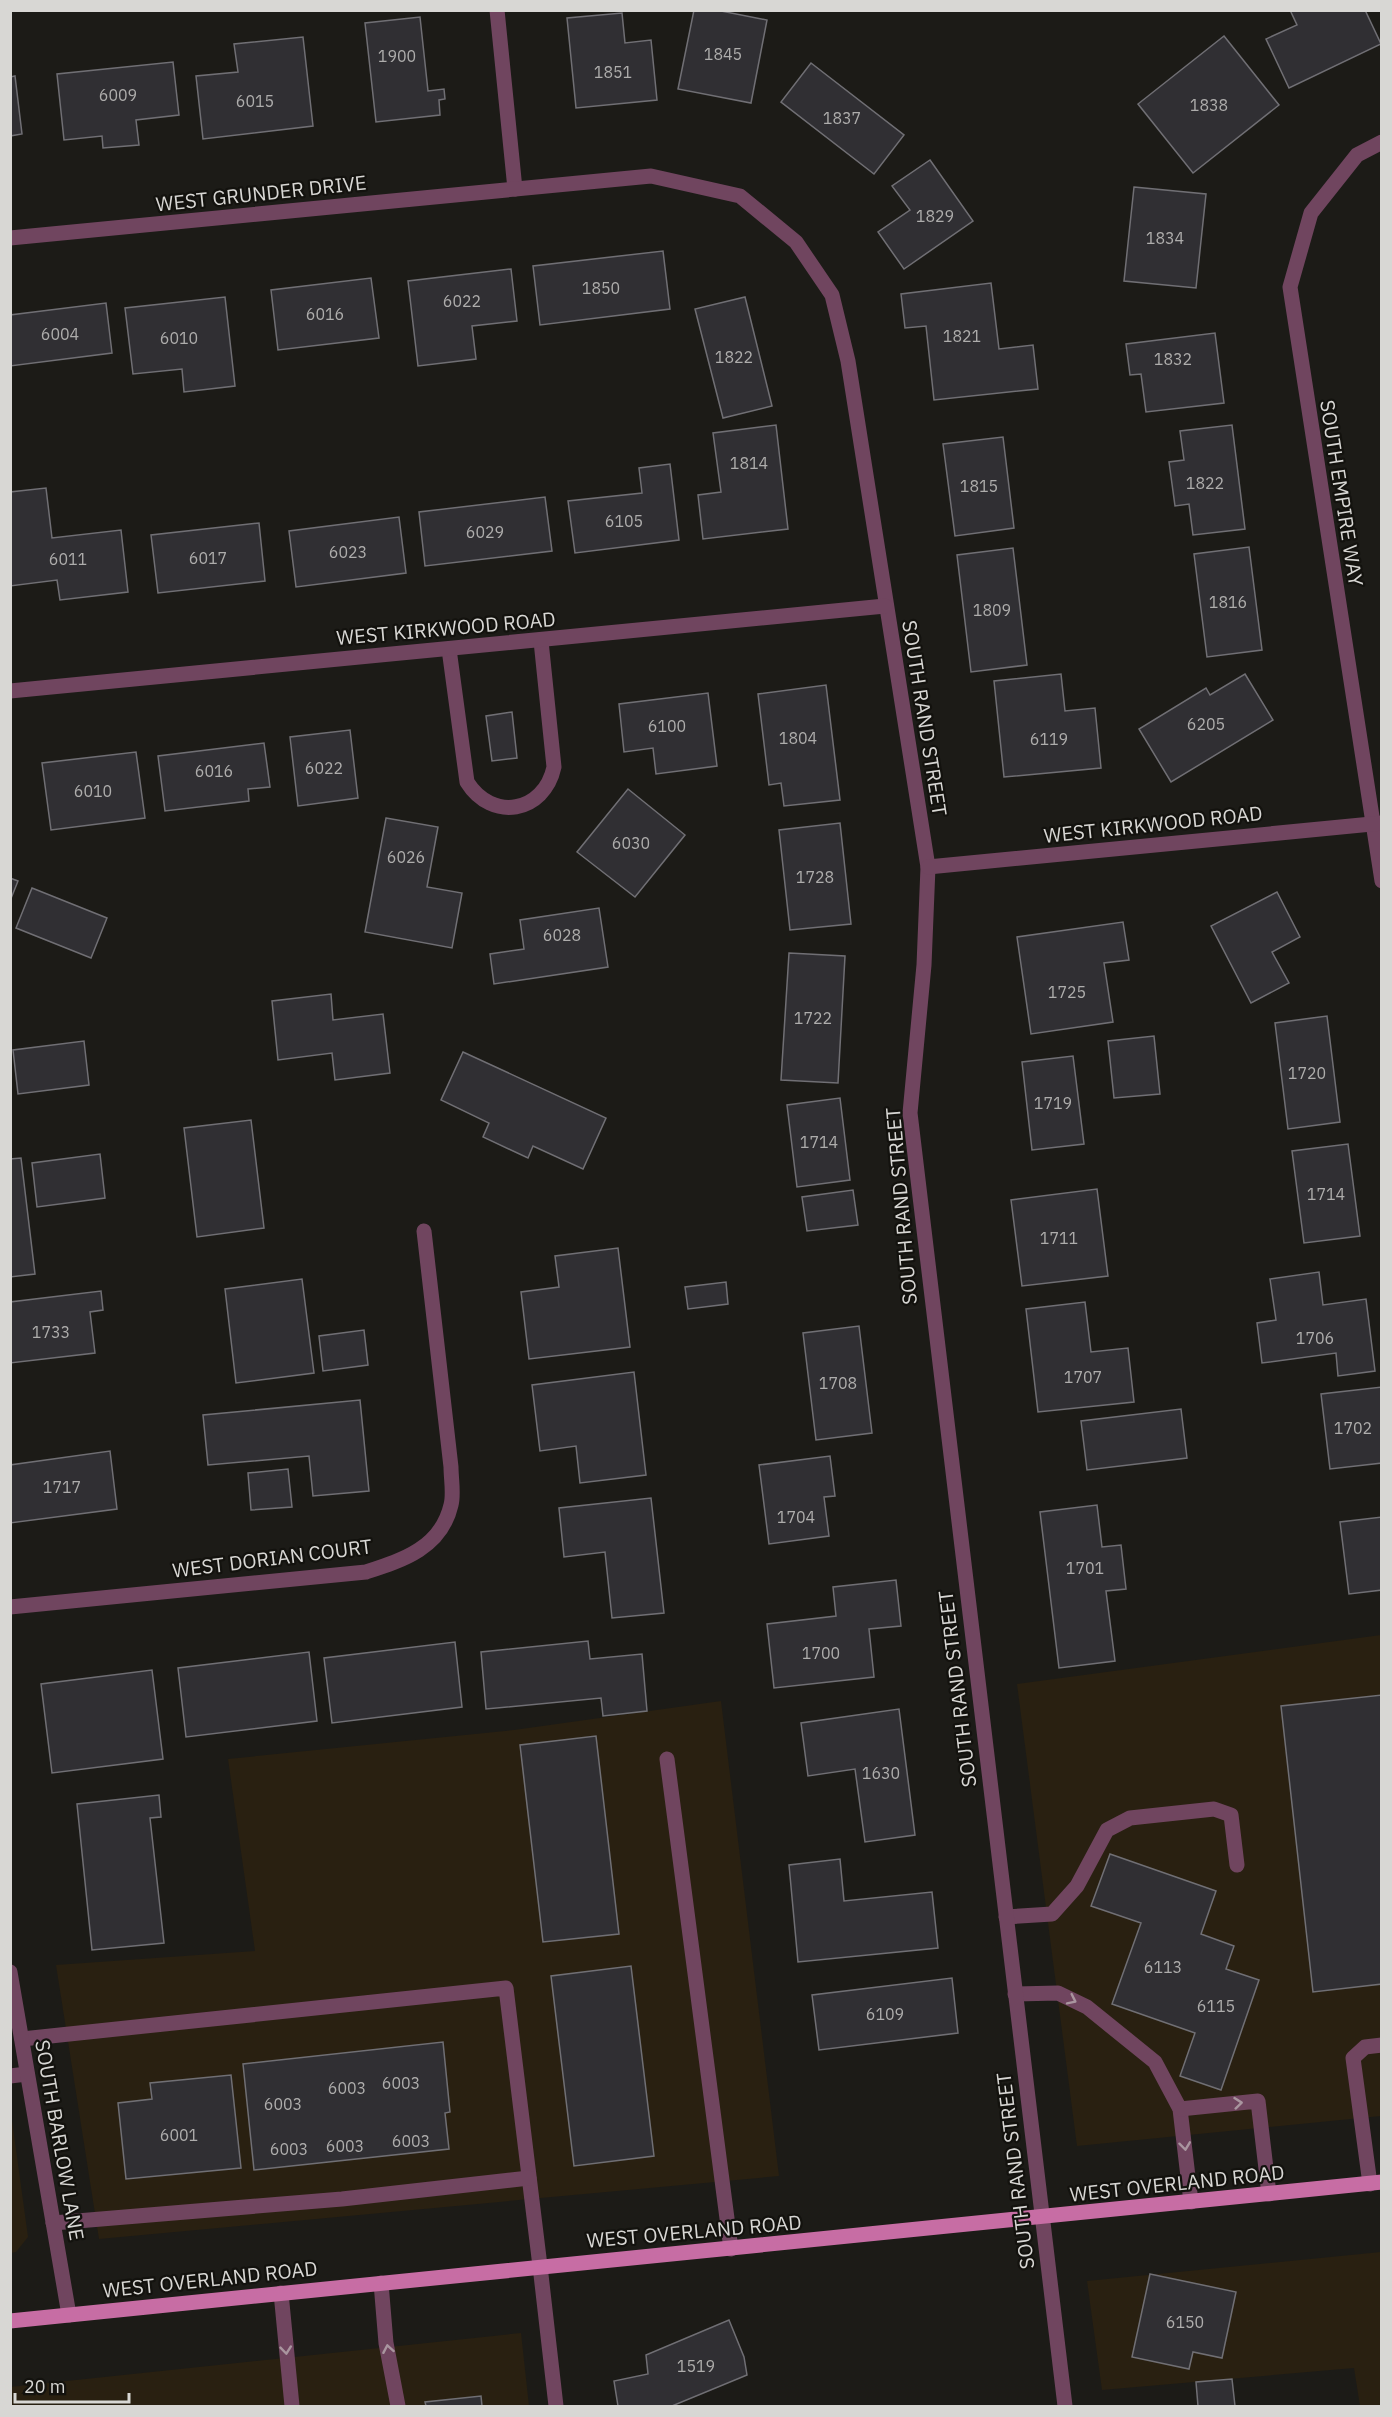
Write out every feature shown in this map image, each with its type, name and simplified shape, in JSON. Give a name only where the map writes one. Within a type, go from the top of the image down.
[{"type":"main road","name":"WEST OVERLAND ROAD","points":[[10,2321],[1376,2183]]},
{"type":"street","points":[[497,10],[515,189]]},
{"type":"street","name":"SOUTH EMPIRE WAY","points":[[1382,142],[1357,155],[1311,213],[1290,288],[1377,823],[1382,881]]},
{"type":"street","name":"SOUTH RAND STREET","points":[[515,189],[651,176],[740,196],[796,242],[832,295],[848,362],[928,867],[924,965],[910,1113],[1065,2406]]},
{"type":"street","name":"WEST GRUNDER DRIVE","points":[[10,238],[515,189]]},
{"type":"street","name":"WEST KIRKWOOD ROAD","points":[[10,691],[885,606]]},
{"type":"street","points":[[449,649],[467,782],[479,797],[494,805],[518,807],[540,795],[551,778],[554,767],[541,641]]},
{"type":"street","name":"WEST KIRKWOOD ROAD","points":[[928,867],[1377,823]]},
{"type":"street","name":"WEST DORIAN COURT","points":[[10,1607],[366,1572],[401,1561],[435,1539],[451,1505],[451,1467],[424,1231]]},
{"type":"street","points":[[667,1760],[731,2249]]},
{"type":"street","points":[[1006,1917],[1052,1914],[1077,1886],[1107,1830],[1130,1818],[1214,1809],[1231,1815],[1237,1865]]},
{"type":"street","name":"SOUTH BARLOW LANE","points":[[11,1974],[69,2315]]},
{"type":"street","points":[[22,2039],[506,1988],[556,2406]]},
{"type":"street","points":[[1015,1994],[1058,1993],[1087,2007],[1155,2062],[1180,2109],[1191,2202]]},
{"type":"street","points":[[1376,2183],[1353,2058],[1365,2047],[1382,2045]]},
{"type":"street","points":[[10,2076],[27,2074]]},
{"type":"street","points":[[1180,2109],[1258,2101],[1269,2194]]},
{"type":"street","points":[[53,2223],[342,2199],[529,2178]]},
{"type":"street","points":[[381,2283],[386,2343],[398,2406]]},
{"type":"street","points":[[281,2293],[292,2406]]},
{"type":"shaded area","points":[[1381,1635],[1381,2116],[1077,2146],[1017,1684]]},
{"type":"shaded area","points":[[721,1701],[779,2176],[99,2239],[56,1965],[255,1951],[228,1759],[514,1730]]},
{"type":"shaded area","points":[[11,2113],[28,2237],[16,2252],[11,2253]]},
{"type":"shaded area","points":[[1381,2252],[1381,2406],[1360,2406],[1354,2368],[1102,2390],[1087,2281]]},
{"type":"shaded area","points":[[521,2333],[529,2406],[11,2406],[10,2387]]},
{"type":"building","points":[[694,10],[716,10],[767,20],[751,103],[678,89]]},
{"type":"building","points":[[1290,10],[1365,10],[1381,44],[1289,88],[1266,39],[1297,25]]},
{"type":"building","points":[[622,13],[625,43],[651,40],[657,100],[576,108],[567,18]]},
{"type":"building","points":[[420,17],[428,91],[444,89],[445,99],[439,100],[440,115],[376,122],[365,23]]},
{"type":"building","points":[[1224,36],[1279,105],[1193,173],[1138,104]]},
{"type":"building","points":[[303,37],[313,126],[203,139],[196,76],[238,72],[234,44]]},
{"type":"building","points":[[173,62],[179,115],[136,120],[139,145],[103,148],[102,136],[64,140],[57,74]]},
{"type":"building","points":[[811,63],[904,135],[874,174],[781,102]]},
{"type":"building","points":[[15,76],[22,134],[10,136],[10,77]]},
{"type":"building","points":[[930,160],[973,221],[904,269],[878,232],[910,210],[892,186]]},
{"type":"building","points":[[1134,187],[1206,194],[1196,288],[1124,281]]},
{"type":"building","points":[[663,251],[670,309],[540,325],[533,266]]},
{"type":"building","points":[[511,269],[517,321],[472,326],[476,359],[418,366],[408,281]]},
{"type":"building","points":[[371,278],[379,338],[278,350],[271,290]]},
{"type":"building","points":[[991,283],[999,349],[1033,345],[1038,389],[934,400],[926,326],[905,328],[901,294]]},
{"type":"building","points":[[225,297],[235,386],[184,392],[182,369],[133,374],[125,308]]},
{"type":"building","points":[[745,297],[772,406],[723,418],[695,309]]},
{"type":"building","points":[[106,303],[112,353],[10,366],[10,315]]},
{"type":"building","points":[[1215,333],[1224,403],[1146,412],[1141,374],[1130,375],[1126,344]]},
{"type":"building","points":[[776,425],[788,529],[703,539],[698,495],[721,492],[713,433]]},
{"type":"building","points":[[1232,425],[1245,529],[1193,535],[1189,504],[1175,506],[1169,462],[1184,460],[1180,431]]},
{"type":"building","points":[[1003,437],[1014,528],[955,536],[943,444]]},
{"type":"building","points":[[670,464],[679,540],[575,553],[568,501],[642,493],[639,468]]},
{"type":"building","points":[[46,488],[52,538],[121,530],[128,592],[60,600],[57,580],[10,586],[10,492]]},
{"type":"building","points":[[545,497],[552,551],[425,566],[419,512]]},
{"type":"building","points":[[399,517],[406,573],[296,587],[289,531]]},
{"type":"building","points":[[259,523],[265,581],[158,593],[151,535]]},
{"type":"building","points":[[1249,547],[1262,650],[1207,657],[1194,554]]},
{"type":"building","points":[[1013,548],[1027,665],[971,672],[957,555]]},
{"type":"building","points":[[1061,674],[1065,711],[1095,708],[1101,768],[1004,777],[994,681]]},
{"type":"building","points":[[1245,674],[1273,720],[1171,782],[1139,729],[1206,688],[1210,695]]},
{"type":"building","points":[[826,685],[840,800],[784,806],[781,783],[769,785],[758,694]]},
{"type":"building","points":[[708,693],[717,766],[656,774],[653,748],[624,752],[619,704]]},
{"type":"building","points":[[512,712],[517,758],[492,761],[486,716]]},
{"type":"building","points":[[350,730],[358,798],[298,806],[290,737]]},
{"type":"building","points":[[264,743],[270,787],[248,789],[249,801],[165,811],[158,756]]},
{"type":"building","points":[[136,752],[145,818],[51,830],[42,763]]},
{"type":"building","points":[[628,789],[685,835],[635,897],[577,852]]},
{"type":"building","points":[[386,818],[438,827],[427,887],[462,893],[452,948],[365,932]]},
{"type":"building","points":[[840,823],[851,924],[790,930],[779,830]]},
{"type":"building","points":[[10,878],[18,881],[10,901]]},
{"type":"building","points":[[32,888],[107,918],[91,958],[16,928]]},
{"type":"building","points":[[1277,892],[1300,937],[1272,952],[1289,983],[1251,1003],[1211,926]]},
{"type":"building","points":[[599,908],[608,967],[494,984],[490,954],[524,949],[520,920]]},
{"type":"building","points":[[1123,922],[1129,960],[1104,963],[1113,1022],[1031,1034],[1017,937]]},
{"type":"building","points":[[789,953],[845,956],[838,1083],[781,1080]]},
{"type":"building","points":[[331,994],[333,1020],[383,1014],[390,1073],[335,1080],[332,1053],[278,1060],[272,1001]]},
{"type":"building","points":[[1327,1016],[1340,1122],[1288,1129],[1275,1023]]},
{"type":"building","points":[[1154,1036],[1160,1094],[1114,1098],[1108,1041]]},
{"type":"building","points":[[84,1041],[89,1085],[18,1094],[13,1050]]},
{"type":"building","points":[[463,1052],[606,1118],[583,1169],[533,1146],[528,1158],[483,1137],[489,1123],[441,1100]]},
{"type":"building","points":[[1073,1056],[1084,1144],[1032,1150],[1022,1062]]},
{"type":"building","points":[[840,1098],[850,1180],[797,1187],[787,1105]]},
{"type":"building","points":[[251,1120],[264,1228],[197,1237],[184,1128]]},
{"type":"building","points":[[1348,1144],[1360,1236],[1304,1243],[1292,1151]]},
{"type":"building","points":[[100,1154],[105,1198],[37,1207],[32,1163]]},
{"type":"building","points":[[21,1158],[35,1274],[10,1277],[10,1159]]},
{"type":"building","points":[[1097,1189],[1108,1276],[1022,1286],[1011,1200]]},
{"type":"building","points":[[853,1190],[858,1225],[807,1231],[802,1197]]},
{"type":"building","points":[[618,1248],[630,1347],[529,1359],[521,1292],[559,1287],[555,1256]]},
{"type":"building","points":[[1319,1272],[1323,1305],[1366,1299],[1375,1371],[1338,1376],[1336,1353],[1262,1363],[1257,1323],[1276,1320],[1270,1279]]},
{"type":"building","points":[[302,1279],[314,1373],[236,1383],[225,1289]]},
{"type":"building","points":[[726,1282],[728,1304],[688,1309],[685,1287]]},
{"type":"building","points":[[101,1291],[103,1310],[90,1312],[95,1353],[10,1363],[10,1302]]},
{"type":"building","points":[[1085,1302],[1091,1352],[1128,1348],[1134,1402],[1038,1412],[1026,1309]]},
{"type":"building","points":[[859,1326],[872,1433],[816,1440],[803,1333]]},
{"type":"building","points":[[364,1330],[368,1365],[323,1371],[319,1336]]},
{"type":"building","points":[[634,1372],[646,1475],[580,1483],[576,1446],[540,1451],[532,1385]]},
{"type":"building","points":[[1382,1387],[1382,1463],[1330,1469],[1321,1394]]},
{"type":"building","points":[[360,1400],[369,1491],[313,1496],[309,1456],[208,1465],[203,1415]]},
{"type":"building","points":[[1181,1409],[1187,1458],[1087,1470],[1081,1421]]},
{"type":"building","points":[[110,1451],[117,1509],[10,1523],[10,1465]]},
{"type":"building","points":[[830,1456],[835,1496],[824,1497],[829,1536],[769,1544],[759,1465]]},
{"type":"building","points":[[288,1469],[292,1507],[251,1510],[248,1473]]},
{"type":"building","points":[[651,1498],[664,1613],[612,1618],[605,1552],[564,1557],[559,1508]]},
{"type":"building","points":[[1097,1505],[1102,1547],[1121,1545],[1126,1589],[1106,1591],[1115,1661],[1059,1668],[1040,1512]]},
{"type":"building","points":[[1382,1517],[1382,1590],[1349,1594],[1340,1522]]},
{"type":"building","points":[[896,1580],[901,1626],[869,1629],[874,1677],[774,1688],[767,1624],[836,1616],[833,1587]]},
{"type":"building","points":[[588,1641],[590,1659],[642,1654],[647,1711],[603,1716],[601,1698],[486,1709],[481,1652]]},
{"type":"building","points":[[455,1642],[462,1707],[332,1723],[324,1658]]},
{"type":"building","points":[[309,1652],[317,1721],[186,1737],[178,1668]]},
{"type":"building","points":[[152,1670],[163,1759],[52,1773],[41,1684]]},
{"type":"building","points":[[1382,1695],[1382,1984],[1313,1992],[1281,1706]]},
{"type":"building","points":[[899,1709],[915,1835],[865,1842],[855,1769],[808,1776],[801,1723]]},
{"type":"building","points":[[596,1736],[619,1934],[543,1942],[520,1745]]},
{"type":"building","points":[[159,1795],[161,1817],[150,1818],[164,1943],[92,1950],[77,1804]]},
{"type":"building","points":[[1110,1854],[1216,1891],[1201,1934],[1234,1946],[1226,1969],[1259,1980],[1221,2090],[1180,2076],[1195,2033],[1112,2004],[1141,1923],[1091,1906]]},
{"type":"building","points":[[840,1859],[844,1901],[932,1892],[938,1948],[798,1962],[789,1865]]},
{"type":"building","points":[[631,1966],[654,2156],[574,2166],[551,1976]]},
{"type":"building","points":[[952,1978],[958,2033],[819,2050],[812,1995]]},
{"type":"building","points":[[443,2042],[450,2112],[445,2113],[449,2149],[254,2170],[243,2064]]},
{"type":"building","points":[[231,2075],[241,2168],[126,2179],[118,2103],[152,2099],[150,2083]]},
{"type":"building","points":[[1150,2274],[1236,2292],[1222,2358],[1193,2352],[1189,2369],[1132,2357]]},
{"type":"building","points":[[729,2320],[744,2357],[747,2375],[672,2406],[618,2406],[614,2381],[648,2374],[646,2355]]},
{"type":"building","points":[[1232,2379],[1235,2406],[1198,2406],[1196,2382]]},
{"type":"building","points":[[481,2396],[482,2406],[426,2406],[425,2402]]}]
